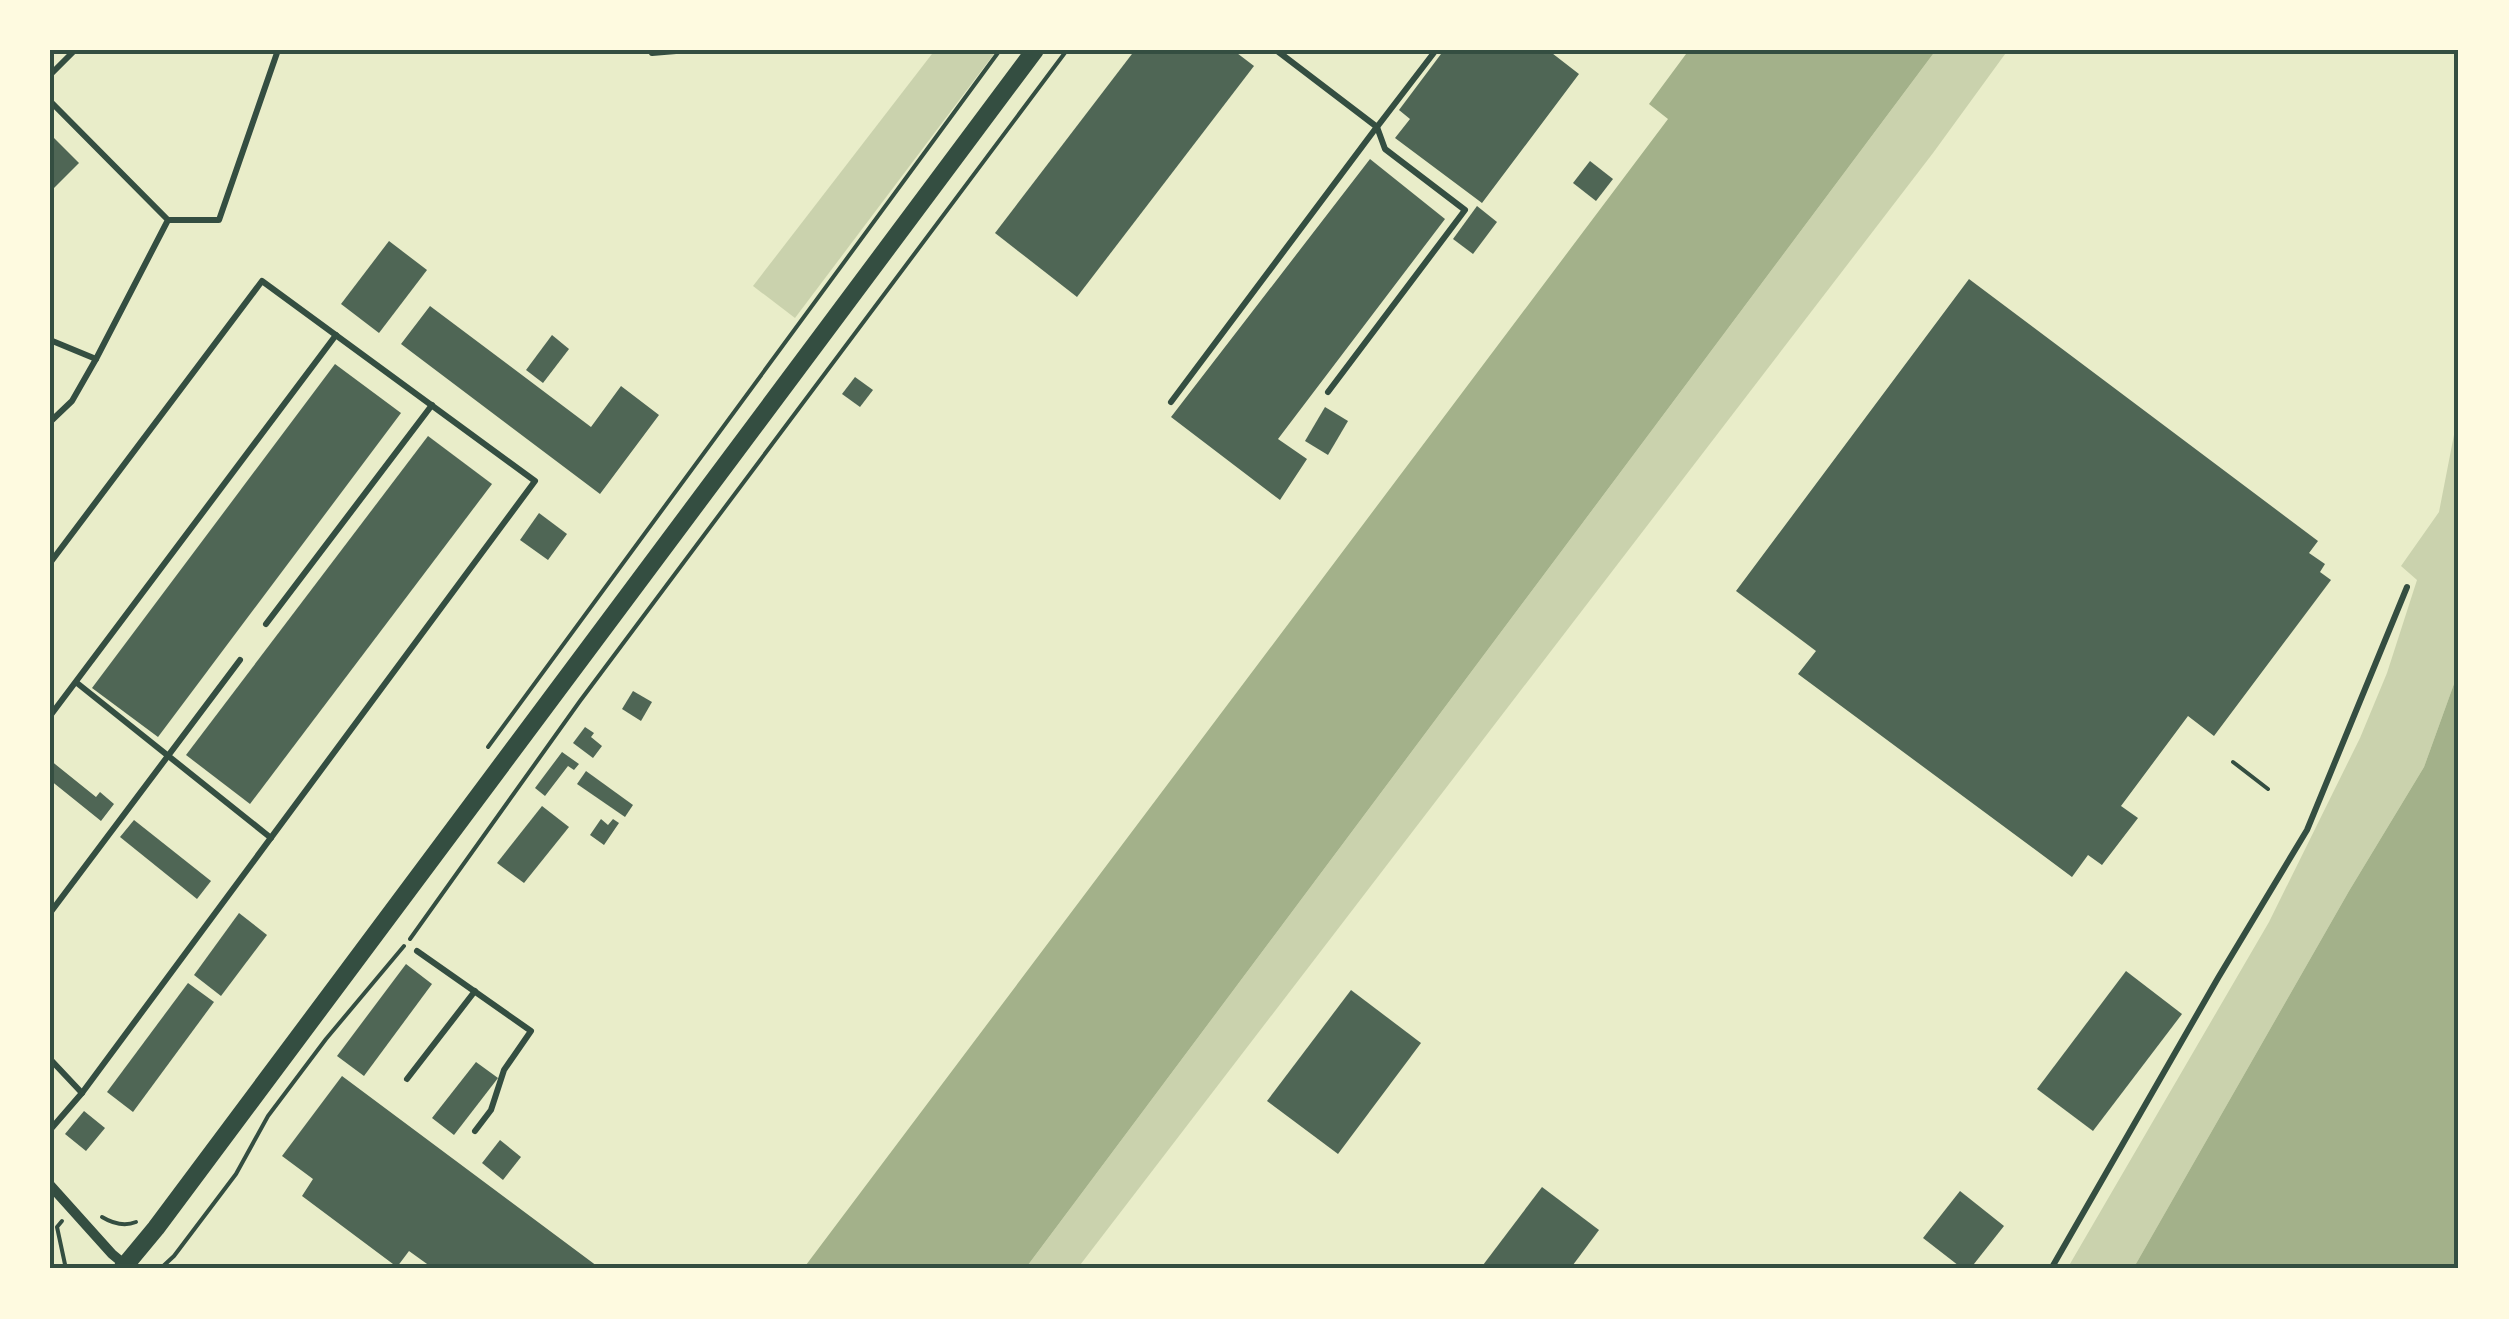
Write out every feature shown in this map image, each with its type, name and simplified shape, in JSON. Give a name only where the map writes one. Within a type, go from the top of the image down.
[{"type":"main road","points":[[126,1268],[150,1222],[1035,50]]},
{"type":"street","points":[[50,1185],[126,1268]]},
{"type":"lane","points":[[50,75],[75,50]]},
{"type":"lane","points":[[50,101],[168,220],[219,220],[278,50]]},
{"type":"lane","points":[[652,51],[688,50]]},
{"type":"lane","points":[[1276,50],[1377,127],[1384,149],[1465,210],[1328,392]]},
{"type":"lane","points":[[1170,402],[1436,50]]},
{"type":"lane","points":[[50,422],[72,400],[96,359],[168,220]]},
{"type":"lane","points":[[50,563],[262,282],[534,481],[82,1093],[50,1130]]},
{"type":"lane","points":[[50,716],[336,335]]},
{"type":"lane","points":[[50,340],[96,359]]},
{"type":"lane","points":[[266,624],[432,406]]},
{"type":"lane","points":[[2052,1269],[2307,830],[2408,588]]},
{"type":"lane","points":[[50,913],[240,660]]},
{"type":"lane","points":[[76,683],[271,838]]},
{"type":"lane","points":[[417,951],[531,1032],[504,1070],[490,1110],[475,1131]]},
{"type":"lane","points":[[407,1079],[474,991]]},
{"type":"lane","points":[[50,1059],[82,1093]]},
{"type":"path","points":[[486,750],[1000,50]]},
{"type":"path","points":[[160,1269],[236,1174],[268,1116],[406,943],[580,701],[1067,50]]},
{"type":"path","points":[[2234,762],[2268,789]]},
{"type":"path","points":[[66,1269],[56,1227],[85,1198],[103,1218],[115,1223],[150,1222]]},
{"type":"shaded area","points":[[935,50],[997,50],[795,318],[753,286]]},
{"type":"shaded area","points":[[1689,50],[1936,50],[1025,1269],[803,1269],[1668,119],[1649,104]]},
{"type":"shaded area","points":[[1936,50],[2008,50],[1077,1269],[1025,1269]]},
{"type":"shaded area","points":[[2459,409],[2459,670],[2424,767],[2133,1269],[2067,1269],[2269,922],[2360,738],[2387,673],[2417,580],[2401,566],[2439,512]]},
{"type":"shaded area","points":[[2459,670],[2459,1269],[2133,1269],[2424,767]]},
{"type":"building","points":[[1135,50],[1233,50],[1254,66],[1077,297],[995,233]]},
{"type":"building","points":[[1444,50],[1548,50],[1579,74],[1482,203],[1395,138],[1410,119],[1399,110]]},
{"type":"building","points":[[50,134],[79,163],[50,192]]},
{"type":"building","points":[[1370,159],[1445,219],[1278,439],[1307,459],[1280,500],[1171,417]]},
{"type":"building","points":[[1590,161],[1613,179],[1596,201],[1573,183]]},
{"type":"building","points":[[1477,206],[1497,222],[1473,254],[1453,239]]},
{"type":"building","points":[[389,241],[427,270],[379,333],[341,304]]},
{"type":"building","points":[[1969,279],[2318,541],[2309,553],[2325,564],[2320,572],[2331,580],[2214,736],[2188,716],[2121,806],[2138,818],[2102,865],[2088,855],[2072,877],[1798,674],[1816,651],[1736,591]]},
{"type":"building","points":[[430,306],[591,427],[621,386],[659,415],[600,494],[401,344]]},
{"type":"building","points":[[552,335],[569,349],[543,383],[526,370]]},
{"type":"building","points":[[335,364],[401,413],[158,737],[92,688]]},
{"type":"building","points":[[855,377],[873,390],[860,407],[842,394]]},
{"type":"building","points":[[1325,407],[1348,421],[1328,455],[1305,441]]},
{"type":"building","points":[[428,436],[492,484],[250,804],[186,755]]},
{"type":"building","points":[[539,513],[567,534],[548,560],[520,540]]},
{"type":"building","points":[[633,691],[652,702],[641,721],[622,709]]},
{"type":"building","points":[[585,727],[602,746],[593,758],[573,743]]},
{"type":"building","points":[[562,752],[579,764],[574,770],[568,766],[545,796],[535,788]]},
{"type":"building","points":[[50,760],[96,797],[100,792],[114,804],[101,821],[50,780]]},
{"type":"building","points":[[586,771],[633,805],[625,817],[577,784]]},
{"type":"building","points":[[542,806],[569,827],[524,883],[497,863]]},
{"type":"building","points":[[601,819],[608,825],[613,819],[619,823],[604,845],[590,835]]},
{"type":"building","points":[[134,820],[211,881],[197,899],[120,837]]},
{"type":"building","points":[[239,913],[267,935],[221,996],[194,975]]},
{"type":"building","points":[[406,964],[432,984],[364,1076],[337,1056]]},
{"type":"building","points":[[2126,971],[2182,1014],[2093,1131],[2037,1089]]},
{"type":"building","points":[[188,983],[214,1002],[133,1112],[107,1092]]},
{"type":"building","points":[[1351,990],[1421,1043],[1338,1154],[1267,1101]]},
{"type":"building","points":[[476,1062],[498,1078],[454,1135],[432,1118]]},
{"type":"building","points":[[342,1076],[601,1269],[434,1269],[409,1251],[397,1267],[302,1196],[313,1179],[282,1156]]},
{"type":"building","points":[[84,1111],[105,1128],[86,1151],[65,1134]]},
{"type":"building","points":[[500,1140],[521,1157],[503,1180],[482,1163]]},
{"type":"building","points":[[1542,1187],[1599,1230],[1570,1269],[1480,1269]]},
{"type":"building","points":[[1960,1191],[2004,1226],[1970,1269],[1963,1269],[1923,1238]]}]
